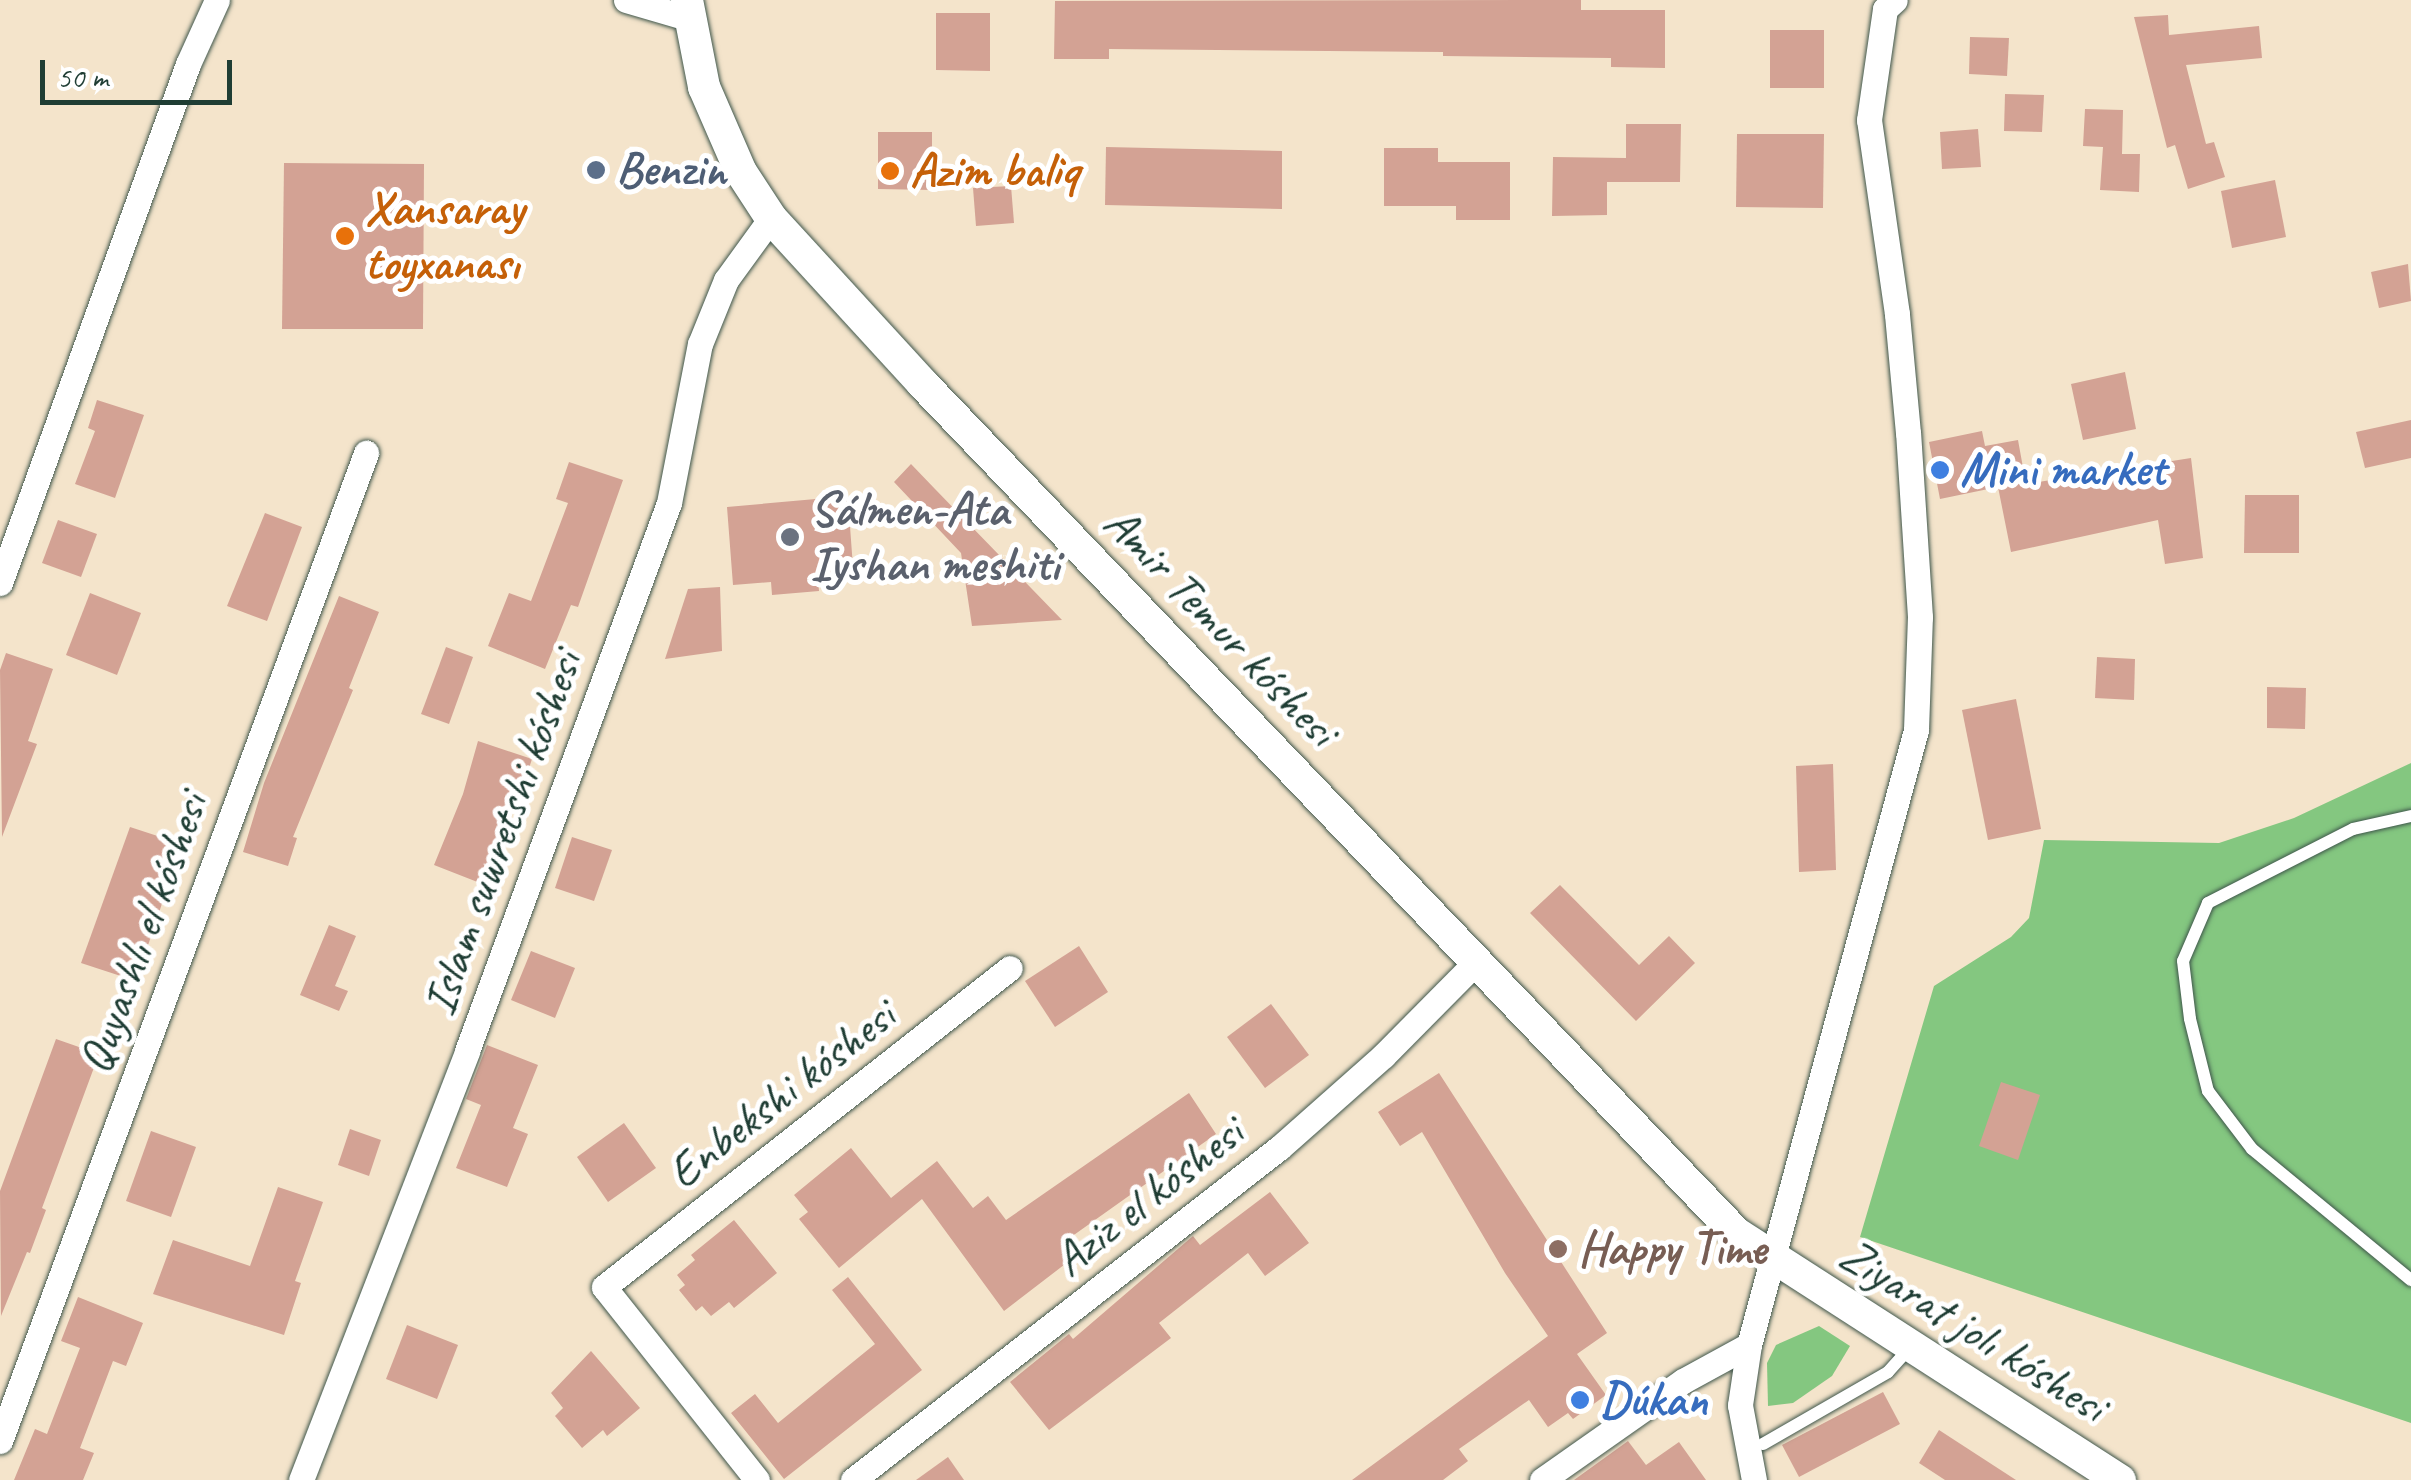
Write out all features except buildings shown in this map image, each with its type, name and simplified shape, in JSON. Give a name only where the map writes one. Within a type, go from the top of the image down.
[{"type":"street","points":[[0,583],[188,64],[216,0]]},
{"type":"street","points":[[626,0],[688,9]]},
{"type":"street","points":[[1754,1480],[1740,1405],[1748,1345],[1916,730],[1920,618],[1908,433],[1898,314],[1869,120],[1882,3]]},
{"type":"street","name":"Amir Temur kóshesi","points":[[688,9],[704,87],[741,172],[772,218],[922,383],[1736,1233],[1774,1261]]},
{"type":"street","name":"Islam suwretshi kóshesi","points":[[300,1480],[466,1051],[669,503],[700,344],[726,280],[772,218]]},
{"type":"street","name":"Quyashlı el kóshesi","points":[[0,1442],[366,454]]},
{"type":"street","name":"Aziz el kóshesi","points":[[854,1480],[1279,1148],[1384,1056],[1477,961]]},
{"type":"street","name":"Enbekshi kóshesi","points":[[757,1480],[604,1287],[1010,968]]},
{"type":"street","name":"Ziyarat jolı kóshesi","points":[[1774,1261],[2120,1480]]},
{"type":"street","points":[[1542,1480],[1682,1382],[1748,1345]]},
{"type":"lane","points":[[2411,816],[2353,829],[2208,903],[2183,961],[2190,1020],[2208,1091],[2252,1149],[2411,1280]]},
{"type":"lane","points":[[1763,1444],[1888,1372],[1911,1347]]},
{"type":"green space","points":[[2411,763],[2411,1423],[1860,1237],[1934,986],[2011,937],[2029,918],[2044,840],[2219,843],[2294,818]]},
{"type":"green space","points":[[1819,1326],[1850,1346],[1832,1376],[1793,1403],[1768,1406],[1767,1363],[1776,1345]]},
{"type":"place","name":"Benzin","points":[[596,170]]},
{"type":"place","name":"Azim baliq","points":[[890,171]]},
{"type":"place","name":"Xansaray toyxanası","points":[[345,236]]},
{"type":"place","name":"Mini market","points":[[1940,470]]},
{"type":"place","name":"Sálmen-Ata Iyshan meshiti","points":[[790,537]]},
{"type":"place","name":"Happy Time","points":[[1558,1249]]},
{"type":"place","name":"Dúkan","points":[[1580,1400]]}]
